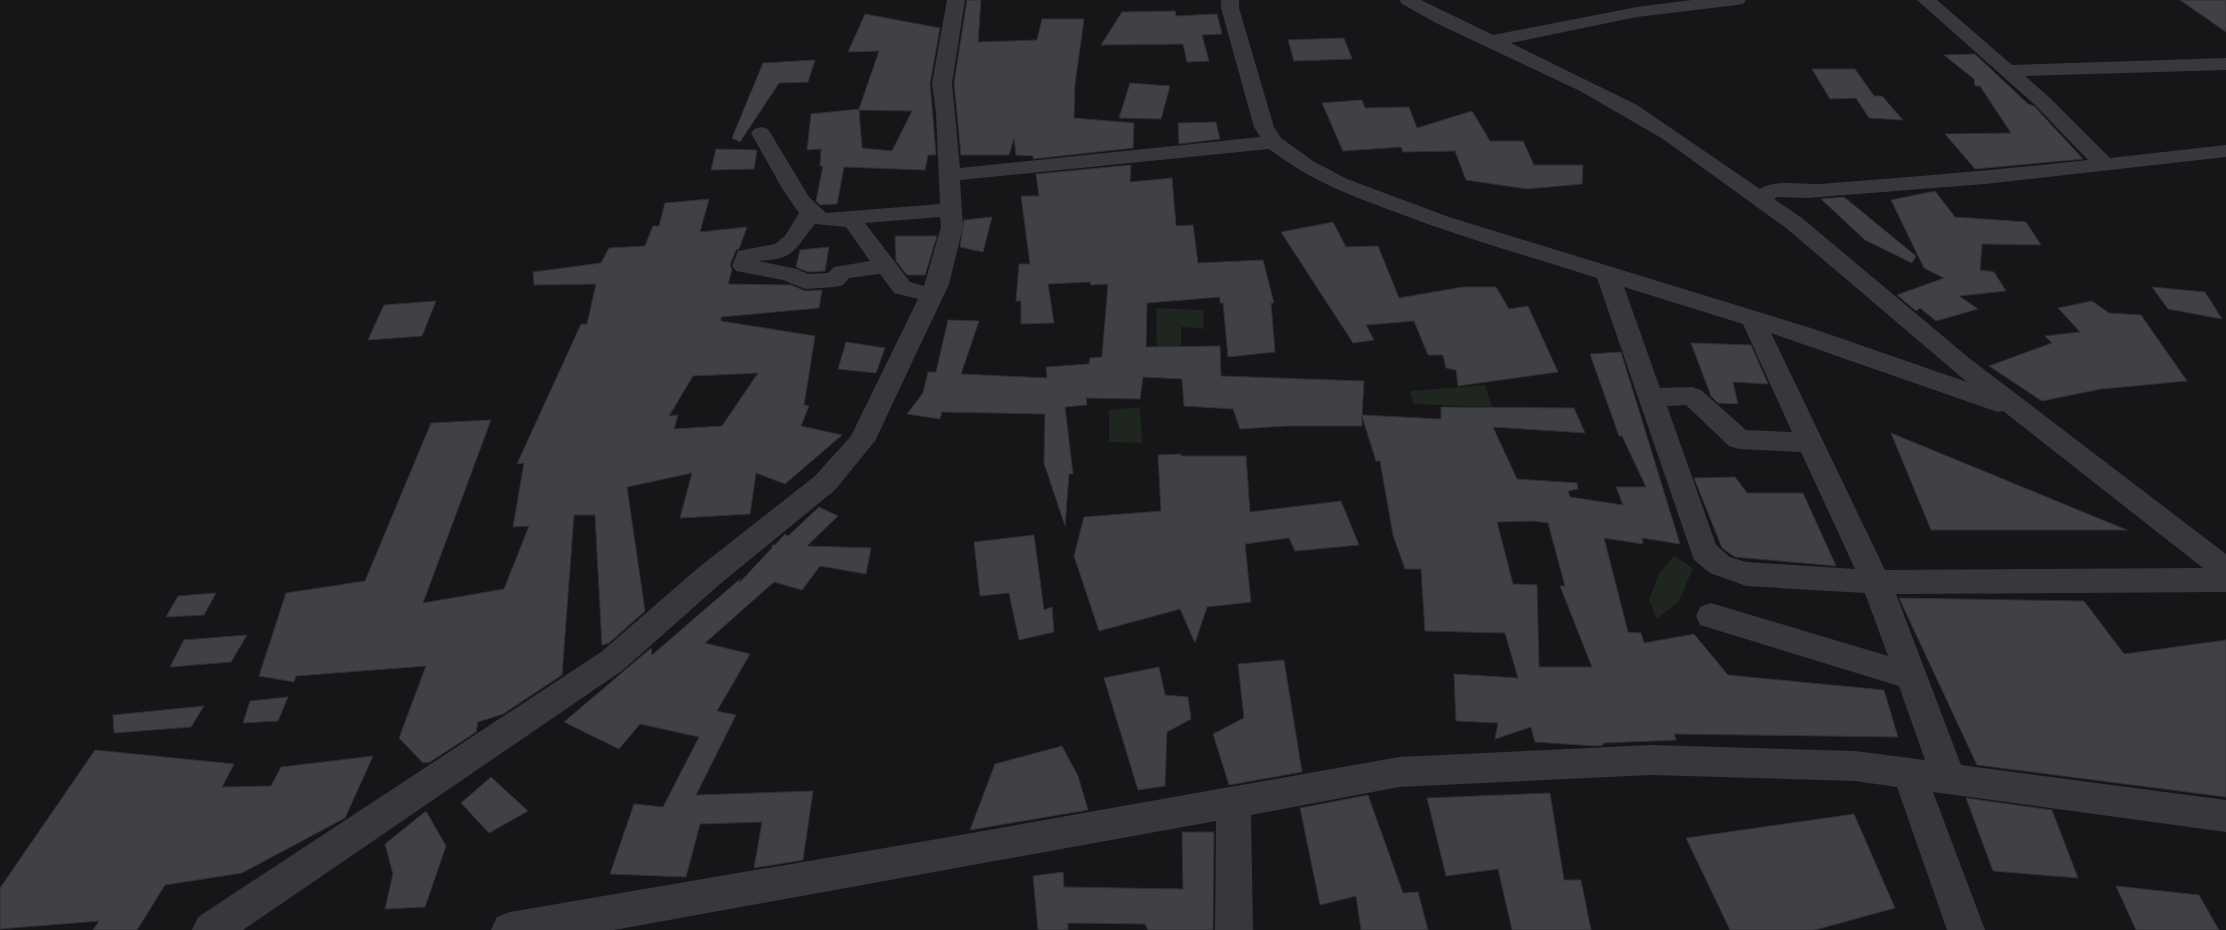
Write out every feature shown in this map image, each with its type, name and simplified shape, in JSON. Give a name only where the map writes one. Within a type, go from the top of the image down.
[{"type":"street","points":[[211,930],[612,661],[710,576],[825,483],[862,441],[932,296],[952,227],[942,82],[956,0]]},
{"type":"street","points":[[1230,0],[1230,8],[1264,127],[1273,142],[1305,166],[1339,184],[1440,222],[1805,335],[2021,411]]},
{"type":"street","points":[[1408,0],[1431,15],[1557,71],[1652,123],[1794,223],[1960,364],[2223,568]]},
{"type":"street","points":[[1491,41],[1637,12],[1737,0]]},
{"type":"street","points":[[1926,0],[2009,71],[2103,164]]},
{"type":"street","points":[[2009,71],[2226,64]]},
{"type":"street","points":[[761,133],[793,188],[817,215],[830,222],[852,220],[902,288],[932,296]]},
{"type":"street","points":[[949,175],[1273,142]]},
{"type":"street","points":[[1759,198],[1773,190],[1807,191],[1985,178],[2226,151]]},
{"type":"street","points":[[887,266],[842,272],[835,280],[805,282],[789,274],[744,266],[746,256],[759,252],[776,253],[790,246],[817,215],[950,210]]},
{"type":"street","points":[[1608,275],[1704,552],[1720,565],[1746,574],[1876,582],[2223,568]]},
{"type":"street","points":[[1753,320],[1876,582],[1949,778]]},
{"type":"street","points":[[1651,398],[1692,396],[1739,439],[1811,443]]},
{"type":"street","points":[[1711,616],[1911,676]]},
{"type":"street","points":[[510,930],[949,854],[1399,772],[1651,760],[1855,766],[2226,816]]},
{"type":"street","points":[[1909,773],[1966,930]]},
{"type":"street","points":[[1233,802],[1234,930]]},
{"type":"shaded area","points":[[1156,308],[1203,310],[1204,329],[1181,327],[1181,347],[1157,347]]},
{"type":"shaded area","points":[[1485,385],[1492,407],[1413,404],[1410,391]]},
{"type":"shaded area","points":[[1140,407],[1142,443],[1109,442],[1109,410]]},
{"type":"shaded area","points":[[1674,556],[1693,568],[1679,601],[1657,619],[1649,600],[1659,574]]},
{"type":"building","points":[[967,0],[981,0],[978,42],[1037,40],[1042,19],[1084,19],[1075,84],[1074,118],[1134,123],[1133,148],[1033,159],[1033,156],[1016,155],[1014,138],[1009,155],[961,155],[954,83]]},
{"type":"building","points":[[2180,0],[2226,0],[2226,32]]},
{"type":"building","points":[[1175,11],[1176,16],[1217,14],[1222,34],[1202,35],[1209,61],[1187,62],[1183,44],[1101,45],[1122,12]]},
{"type":"building","points":[[865,14],[940,28],[930,83],[936,155],[928,155],[925,170],[844,167],[837,204],[820,205],[816,201],[823,166],[820,166],[821,149],[807,150],[811,114],[859,109],[879,51],[848,52]],"holes":[[[859,110],[912,111],[892,151],[862,148]]]},
{"type":"building","points":[[1344,38],[1352,59],[1294,61],[1288,40]]},
{"type":"building","points":[[1975,54],[2028,104],[2034,106],[2083,159],[1975,169],[1945,134],[2011,133],[1980,86],[1975,86],[1974,79],[1944,55]]},
{"type":"building","points":[[815,60],[808,82],[779,83],[740,142],[732,138],[763,63]]},
{"type":"building","points":[[1812,69],[1855,69],[1874,96],[1882,96],[1903,120],[1869,118],[1856,98],[1830,99]]},
{"type":"building","points":[[1130,83],[1170,86],[1161,119],[1119,118]]},
{"type":"building","points":[[1362,100],[1365,108],[1409,107],[1417,128],[1472,111],[1490,141],[1523,141],[1534,165],[1583,165],[1582,184],[1527,189],[1466,180],[1455,151],[1403,152],[1401,147],[1343,151],[1322,103]]},
{"type":"building","points":[[1216,122],[1220,139],[1179,144],[1178,123]]},
{"type":"building","points":[[716,149],[757,150],[754,169],[711,170]]},
{"type":"building","points":[[1131,165],[1130,182],[1172,178],[1176,226],[1193,225],[1198,263],[1263,260],[1274,303],[1271,303],[1275,352],[1228,357],[1223,303],[1220,303],[1220,297],[1147,303],[1146,347],[1220,346],[1221,376],[1364,381],[1362,415],[1441,419],[1441,407],[1574,408],[1585,433],[1493,427],[1517,479],[1577,483],[1578,489],[1568,491],[1570,497],[1623,505],[1616,487],[1646,487],[1622,436],[1619,436],[1590,354],[1621,352],[1680,544],[1642,538],[1643,544],[1604,538],[1628,632],[1641,633],[1644,643],[1694,634],[1728,675],[1884,690],[1898,737],[1674,734],[1676,740],[1603,743],[1603,745],[1596,746],[1535,742],[1531,727],[1495,739],[1498,723],[1456,721],[1454,674],[1518,678],[1505,633],[1425,631],[1421,569],[1405,569],[1393,535],[1380,461],[1376,461],[1362,416],[1362,426],[1286,426],[1240,429],[1233,409],[1184,406],[1182,379],[1143,377],[1140,399],[1086,398],[1087,405],[1065,407],[1073,474],[1069,474],[1065,526],[1044,463],[1045,414],[942,412],[940,419],[907,414],[923,393],[928,372],[936,372],[948,320],[979,321],[961,374],[1047,378],[1046,367],[1089,364],[1090,358],[1102,357],[1108,284],[1091,285],[1090,282],[1048,284],[1054,323],[1021,324],[1021,301],[1016,301],[1019,264],[1030,264],[1021,196],[1039,196],[1036,174]],"holes":[[[1534,521],[1548,523],[1565,586],[1560,586],[1592,667],[1539,667],[1537,585],[1513,584],[1497,522]]]},
{"type":"building","points":[[1935,191],[1955,217],[2026,222],[2041,245],[1982,244],[1980,270],[1994,272],[2006,291],[1959,296],[1978,309],[1936,321],[1920,308],[1916,311],[1897,295],[1944,278],[1924,268],[1891,200]]},
{"type":"building","points":[[1844,197],[1916,256],[1912,263],[1865,240],[1821,199]]},
{"type":"building","points":[[709,199],[700,232],[747,227],[739,249],[736,250],[730,265],[732,270],[728,284],[791,285],[805,291],[822,290],[819,308],[721,317],[721,321],[815,336],[804,405],[809,406],[801,426],[842,435],[785,484],[756,473],[750,514],[680,518],[692,473],[627,487],[645,611],[609,643],[602,645],[595,515],[574,515],[562,675],[503,714],[478,722],[476,732],[430,762],[423,763],[399,738],[426,666],[296,676],[294,682],[259,676],[286,593],[365,581],[431,423],[491,420],[423,603],[504,589],[529,526],[513,527],[524,463],[517,464],[581,324],[587,324],[596,284],[534,285],[533,272],[601,263],[609,248],[645,246],[653,226],[659,226],[665,203]],"holes":[[[758,373],[722,426],[674,429],[678,415],[669,416],[693,376]]]},
{"type":"building","points":[[992,217],[983,252],[960,247],[964,220]]},
{"type":"building","points":[[1333,222],[1346,247],[1378,246],[1399,298],[1463,287],[1496,287],[1509,309],[1528,306],[1558,372],[1458,386],[1456,370],[1446,368],[1443,355],[1428,355],[1414,321],[1366,325],[1374,340],[1353,343],[1281,232]]},
{"type":"building","points":[[895,236],[937,236],[925,275],[907,275],[896,261]]},
{"type":"building","points":[[829,247],[825,271],[808,272],[796,267],[800,250]]},
{"type":"building","points":[[2152,287],[2205,292],[2222,319],[2168,309]]},
{"type":"building","points":[[436,301],[422,336],[368,340],[384,305]]},
{"type":"building","points":[[2092,301],[2109,313],[2141,315],[2187,381],[2101,389],[2042,401],[1989,366],[2052,343],[2045,336],[2080,332],[2058,308]]},
{"type":"building","points":[[846,342],[885,348],[876,373],[838,369]]},
{"type":"building","points":[[1691,343],[1751,345],[1768,384],[1733,382],[1738,404],[1718,403],[1711,396]]},
{"type":"building","points":[[1891,433],[2127,530],[1931,530]]},
{"type":"building","points":[[1181,454],[1181,456],[1246,456],[1250,512],[1341,501],[1359,545],[1295,551],[1289,538],[1245,544],[1251,602],[1207,607],[1195,643],[1180,609],[1099,631],[1074,556],[1084,517],[1161,511],[1158,455]]},
{"type":"building","points":[[1735,477],[1747,493],[1803,493],[1836,566],[1735,557],[1722,548],[1694,478]]},
{"type":"building","points":[[819,507],[838,516],[807,546],[871,548],[866,574],[820,566],[802,590],[774,582],[705,643],[750,654],[717,711],[736,715],[696,795],[813,791],[803,860],[754,868],[762,822],[700,824],[686,877],[610,874],[634,804],[663,807],[699,737],[640,724],[619,749],[564,722],[651,648],[652,655],[740,579],[739,583],[772,548],[772,545],[775,545],[785,534],[788,536]]},
{"type":"building","points":[[1034,535],[1044,610],[1052,607],[1054,632],[1019,640],[1009,593],[980,596],[974,542]]},
{"type":"building","points":[[216,593],[204,615],[166,617],[178,596]]},
{"type":"building","points":[[1899,598],[2084,601],[2124,654],[2226,640],[2226,797],[1977,765]]},
{"type":"building","points":[[247,635],[231,662],[170,667],[184,640]]},
{"type":"building","points":[[1284,660],[1302,772],[1229,785],[1213,734],[1244,718],[1238,664]]},
{"type":"building","points":[[1159,667],[1165,695],[1188,697],[1191,719],[1167,732],[1165,786],[1138,790],[1104,678]]},
{"type":"building","points":[[288,697],[278,721],[243,723],[250,701]]},
{"type":"building","points":[[204,706],[191,727],[114,733],[113,715]]},
{"type":"building","points":[[1062,746],[1078,776],[1088,810],[970,830],[995,764]]},
{"type":"building","points":[[95,750],[234,764],[222,787],[271,786],[281,767],[373,756],[345,818],[242,873],[165,885],[137,930],[93,930],[99,921],[0,929],[0,888]]},
{"type":"building","points":[[491,777],[528,811],[489,833],[461,803]]},
{"type":"building","points":[[1550,793],[1564,880],[1581,880],[1591,930],[1512,930],[1498,869],[1446,876],[1427,798]]},
{"type":"building","points":[[1368,795],[1403,893],[1418,892],[1428,930],[1361,930],[1356,896],[1320,905],[1300,808]]},
{"type":"building","points":[[1966,798],[2052,810],[2078,878],[1993,871]]},
{"type":"building","points":[[426,811],[446,846],[425,907],[385,909],[393,874],[385,844]]},
{"type":"building","points":[[1854,814],[1895,908],[1815,930],[1730,930],[1686,838]]},
{"type":"building","points":[[1182,832],[1214,832],[1213,930],[1148,930],[1145,924],[1068,923],[1068,930],[1038,930],[1033,876],[1063,872],[1064,887],[1183,889]]},
{"type":"building","points":[[2116,886],[2199,895],[2219,930],[2136,930]]}]
